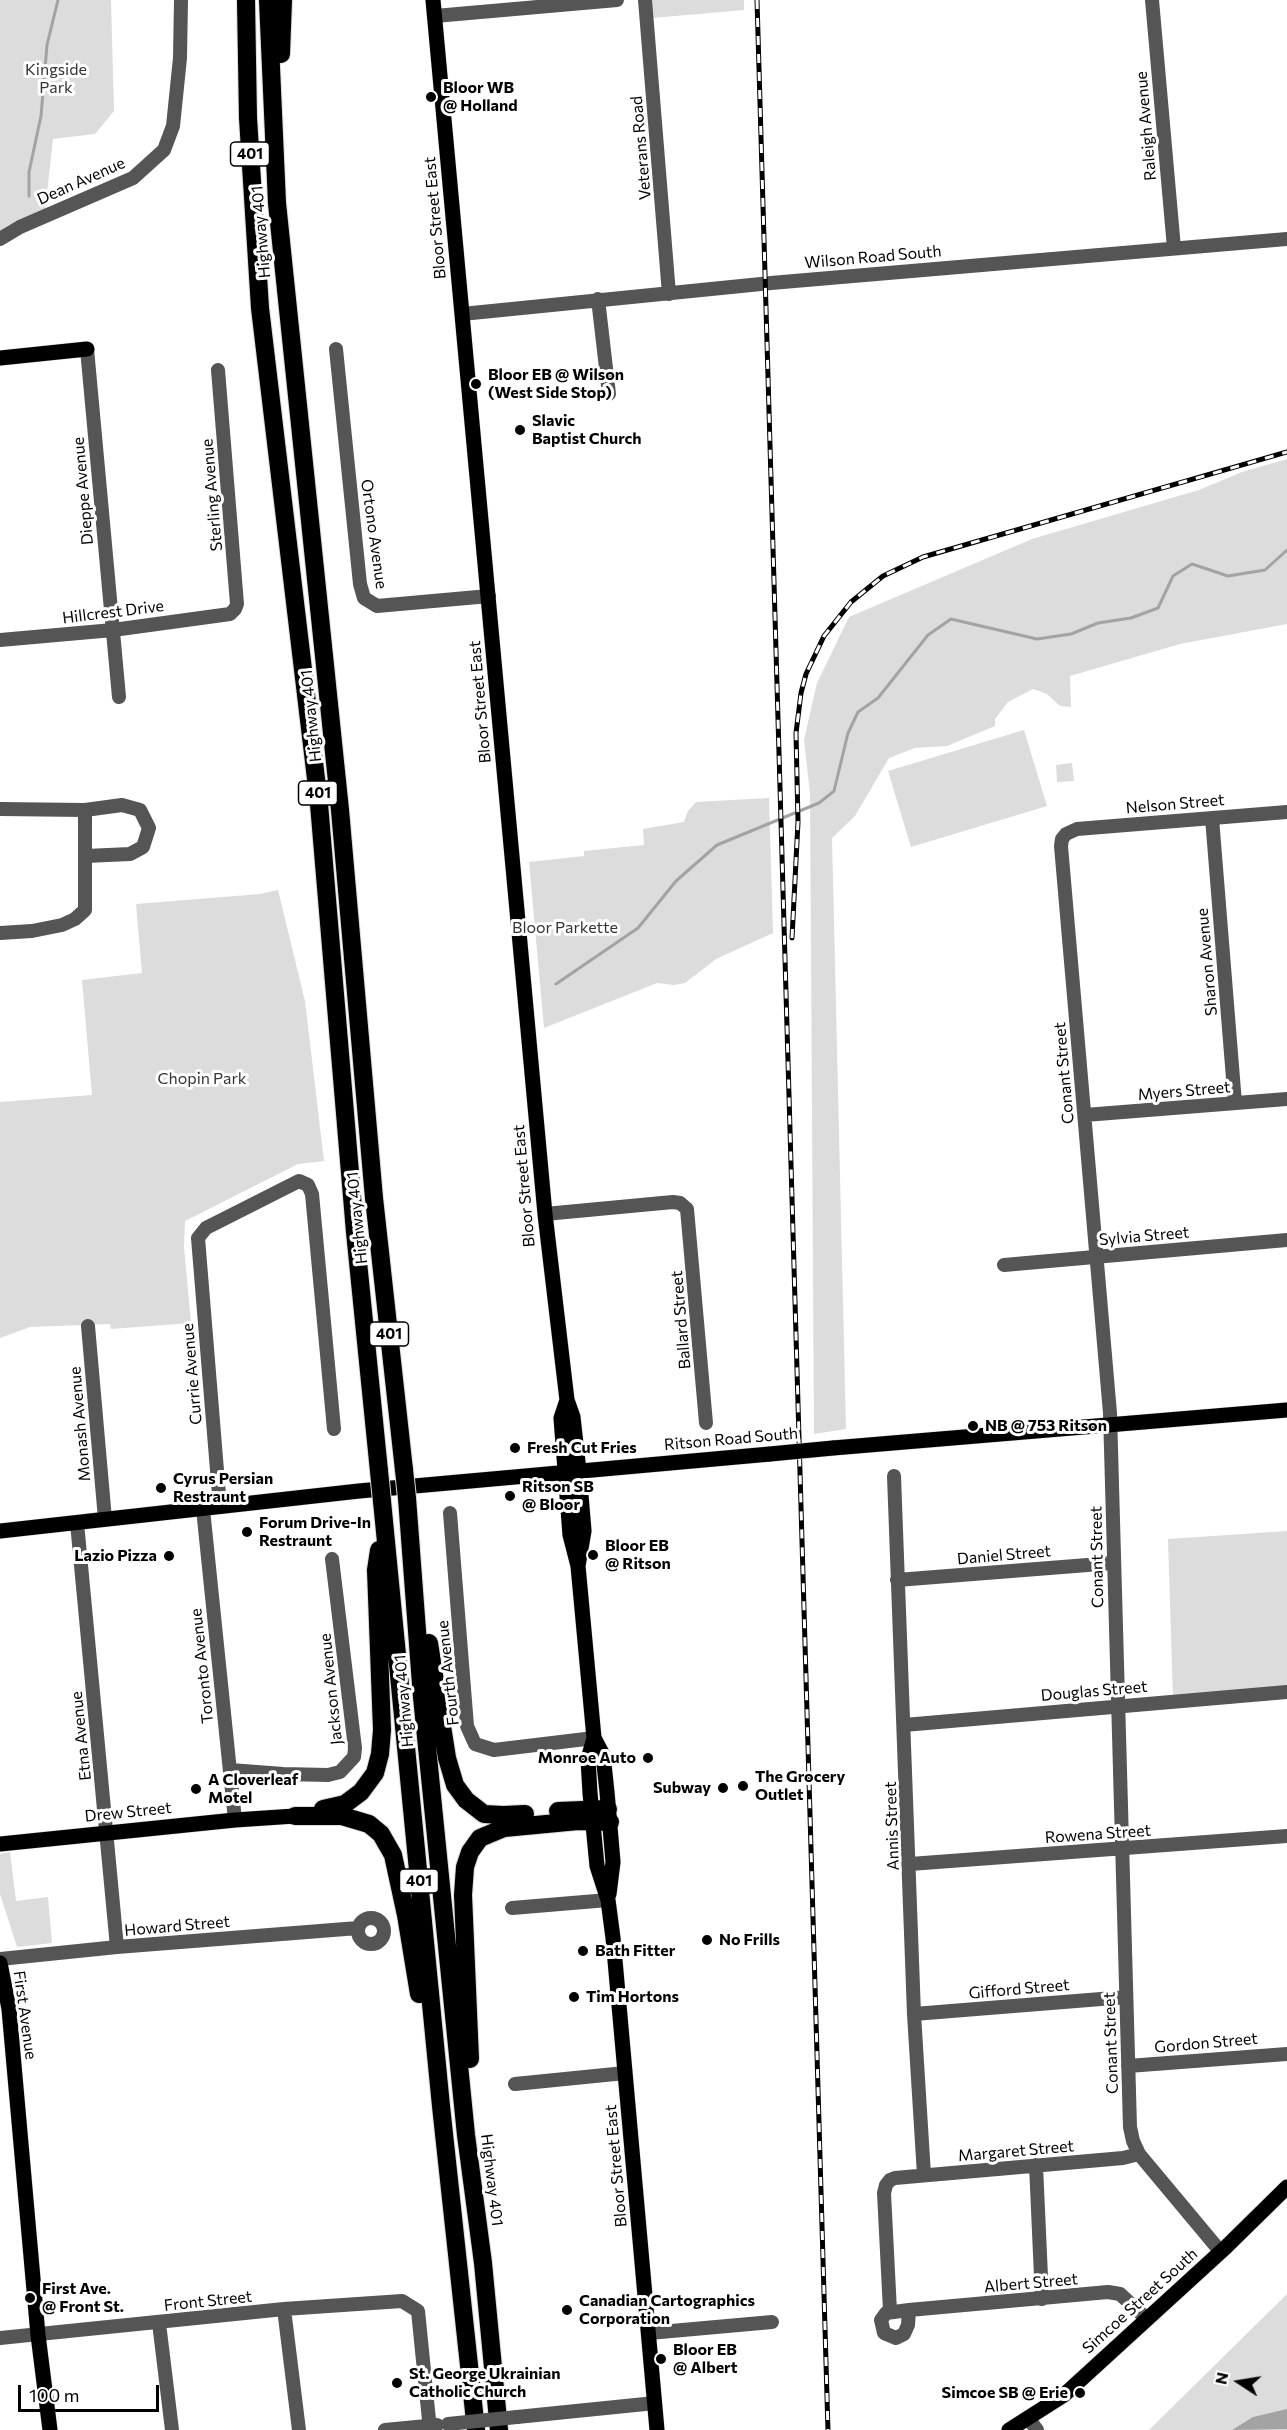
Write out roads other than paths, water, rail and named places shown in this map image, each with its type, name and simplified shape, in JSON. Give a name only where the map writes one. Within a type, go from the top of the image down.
[{"type":"highway","name":"Highway 401","points":[[246,0],[248,118],[260,308],[319,804],[355,1232],[441,2106],[476,2430]]},
{"type":"highway","name":"Highway 401","points":[[268,0],[277,203],[340,810],[374,1198],[411,1534],[422,1697],[466,2135],[483,2263],[499,2430]]},
{"type":"highway","points":[[277,203],[283,0]]},
{"type":"highway","points":[[295,1816],[345,1804],[361,1792],[375,1773],[380,1754],[382,1730],[376,1570],[382,1510]]},
{"type":"highway","points":[[411,1534],[447,1758],[455,1785],[466,1800],[484,1814],[601,1815]]},
{"type":"highway","points":[[466,2135],[470,2062],[463,1895],[465,1867],[470,1852],[480,1838],[504,1828],[601,1815]]},
{"type":"highway","points":[[295,1816],[342,1816],[369,1824],[381,1834],[393,1855],[441,2106]]},
{"type":"main road","name":"Bloor Street East","points":[[433,0],[545,1214],[567,1400],[561,1418],[572,1472],[570,1535],[578,1566],[594,1738],[588,1759],[601,1815],[597,1866],[608,1900],[657,2430]]},
{"type":"main road","points":[[0,358],[87,349]]},
{"type":"main road","name":"Ritson Road South","points":[[0,1531],[572,1472],[1287,1410]]},
{"type":"main road","name":"Drew Street","points":[[0,1844],[107,1832],[295,1816]]},
{"type":"main road","name":"First Avenue","points":[[0,1961],[9,2009],[38,2335],[50,2430]]},
{"type":"main road","name":"Simcoe Street South","points":[[1009,2430],[1033,2424],[1287,2187]]},
{"type":"street","name":"Dean Avenue","points":[[0,239],[20,226],[133,178],[164,150],[173,126],[180,58],[182,0]]},
{"type":"street","points":[[435,16],[617,0]]},
{"type":"street","name":"Veterans Road","points":[[645,0],[669,294]]},
{"type":"street","name":"Raleigh Avenue","points":[[1152,0],[1174,248]]},
{"type":"street","name":"Wilson Road South","points":[[462,314],[598,299],[1287,239]]},
{"type":"street","points":[[598,299],[609,394]]},
{"type":"street","name":"Dieppe Avenue","points":[[87,349],[119,697]]},
{"type":"street","name":"Ortono Avenue","points":[[336,349],[360,584],[364,598],[377,606],[489,596]]},
{"type":"street","name":"Sterling Avenue","points":[[218,370],[237,604],[230,614]]},
{"type":"street","name":"Hillcrest Drive","points":[[0,640],[112,630],[230,614]]},
{"type":"street","points":[[0,809],[85,810],[122,805],[140,810],[149,828],[143,847],[130,854],[86,856]]},
{"type":"street","points":[[0,933],[32,931],[62,925],[75,919],[85,910],[85,810]]},
{"type":"street","name":"Nelson Street","points":[[1066,834],[1077,830],[1287,812]]},
{"type":"street","name":"Sharon Avenue","points":[[1212,818],[1234,1103]]},
{"type":"street","name":"Conant Street","points":[[1066,834],[1061,846],[1110,1426],[1130,2127],[1139,2154],[1221,2251]]},
{"type":"street","name":"Myers Street","points":[[1084,1115],[1287,1099]]},
{"type":"street","name":"Currie Avenue","points":[[220,1507],[198,1238],[206,1228],[299,1181],[308,1185],[312,1194],[334,1429]]},
{"type":"street","name":"Ballard Street","points":[[545,1214],[673,1202],[684,1205],[689,1214],[706,1423]]},
{"type":"street","name":"Sylvia Street","points":[[1004,1265],[1287,1240]]},
{"type":"street","name":"Monash Avenue","points":[[88,1326],[105,1519]]},
{"type":"street","name":"Annis Street","points":[[894,1476],[915,2014],[924,2175]]},
{"type":"street","name":"Toronto Avenue","points":[[203,1509],[235,1820]]},
{"type":"street","name":"Fourth Avenue","points":[[450,1513],[467,1726],[475,1744],[494,1750],[594,1738]]},
{"type":"street","name":"Etna Avenue","points":[[77,1523],[117,1947]]},
{"type":"street","name":"Jackson Avenue","points":[[230,1770],[328,1775],[340,1772],[354,1757],[332,1558]]},
{"type":"street","name":"Daniel Street","points":[[897,1580],[1113,1563]]},
{"type":"street","name":"Douglas Street","points":[[904,1725],[1287,1692]]},
{"type":"street","name":"Rowena Street","points":[[910,1864],[1287,1836]]},
{"type":"street","points":[[512,1908],[608,1900]]},
{"type":"street","name":"Howard Street","points":[[0,1961],[117,1947],[358,1928]]},
{"type":"street","name":"Gifford Street","points":[[915,2014],[1126,1997]]},
{"type":"street","name":"Gordon Street","points":[[1128,2066],[1287,2054]]},
{"type":"street","points":[[515,2084],[625,2073]]},
{"type":"street","name":"Margaret Street","points":[[890,2312],[885,2193],[886,2185],[895,2178],[1123,2158],[1139,2154]]},
{"type":"street","points":[[1036,2165],[1042,2299]]},
{"type":"street","name":"Albert Street","points":[[890,2312],[1108,2292],[1120,2294],[1147,2319]]},
{"type":"street","name":"Front Street","points":[[0,2338],[285,2309],[402,2301],[418,2310],[430,2428]]},
{"type":"street","points":[[285,2309],[299,2430]]},
{"type":"street","points":[[890,2312],[883,2316],[881,2329],[887,2336],[896,2338],[907,2330],[909,2310]]},
{"type":"street","points":[[649,2333],[772,2322]]},
{"type":"street","points":[[159,2323],[172,2430]]},
{"type":"street","points":[[385,2430],[430,2428],[448,2424],[655,2403]]},
{"type":"waterway","points":[[29,196],[29,172],[41,116],[47,45],[58,0]]},
{"type":"waterway","points":[[556,984],[638,928],[676,881],[717,845],[819,803],[834,791],[848,733],[858,712],[878,698],[928,635],[951,619],[1037,639],[1071,634],[1098,623],[1131,618],[1158,608],[1173,576],[1192,564],[1228,576],[1265,570],[1287,550]]},
{"type":"railway","points":[[757,0],[828,2430]]},
{"type":"railway","points":[[792,938],[798,822],[796,733],[801,693],[806,674],[824,636],[851,602],[883,576],[923,557],[1287,452]]},
{"type":"place","name":"Bloor WB @ Holland","points":[[431,97]]},
{"type":"place","name":"Bloor EB @ Wilson (West Side Stop)","points":[[476,384]]},
{"type":"place","name":"Slavic Baptist Church","points":[[520,430]]},
{"type":"place","name":"NB @ 753 Ritson","points":[[973,1426]]},
{"type":"place","name":"Fresh Cut Fries","points":[[515,1448]]},
{"type":"place","name":"Cyrus Persian Restraunt","points":[[161,1488]]},
{"type":"place","name":"Ritson SB @ Bloor","points":[[510,1496]]},
{"type":"place","name":"Forum Drive-In Restraunt","points":[[247,1532]]},
{"type":"place","name":"Bloor EB @ Ritson","points":[[593,1555]]},
{"type":"place","name":"Lazio Pizza","points":[[169,1556]]},
{"type":"place","name":"Monroe Auto","points":[[648,1758]]},
{"type":"place","name":"The Grocery Outlet","points":[[743,1786]]},
{"type":"place","name":"Subway","points":[[723,1788]]},
{"type":"place","name":"A Cloverleaf Motel","points":[[196,1789]]},
{"type":"place","name":"No Frills","points":[[707,1940]]},
{"type":"place","name":"Bath Fitter","points":[[583,1951]]},
{"type":"place","name":"Tim Hortons","points":[[574,1997]]},
{"type":"place","name":"First Ave. @ Front St.","points":[[30,2298]]},
{"type":"place","name":"Canadian Cartographics Corporation","points":[[567,2310]]},
{"type":"place","name":"Bloor EB @ Albert","points":[[661,2359]]},
{"type":"place","name":"St. George Ukrainian Catholic Church","points":[[397,2383]]},
{"type":"place","name":"Simcoe SB @ Erie","points":[[1080,2393]]},
{"type":"park label","name":"Kingside Park","points":[[56,79]]},
{"type":"park label","name":"Bloor Parkette","points":[[565,928]]},
{"type":"park label","name":"Chopin Park","points":[[202,1079]]}]
